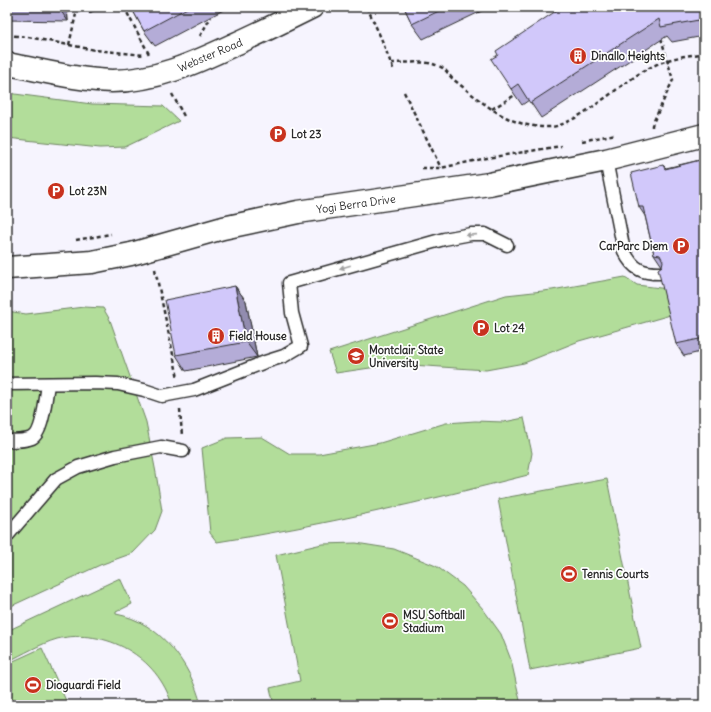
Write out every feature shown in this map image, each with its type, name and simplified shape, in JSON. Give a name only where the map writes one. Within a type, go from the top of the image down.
[{"type":"street","name":"Webster Road","points":[[7,64],[86,79],[112,81],[141,79],[191,65],[312,7]]},
{"type":"street","name":"Yogi Berra Drive","points":[[7,268],[92,262],[131,254],[223,228],[298,212],[488,184],[606,160],[704,135]]},
{"type":"lane","points":[[606,160],[624,251],[632,264],[643,272],[651,274],[664,273]]},
{"type":"lane","points":[[7,384],[118,384],[162,396],[194,390],[284,356],[301,346],[292,313],[289,283],[444,239],[471,234],[485,234],[507,245]]},
{"type":"lane","points":[[7,441],[26,440],[37,435],[48,384]]},
{"type":"lane","points":[[7,536],[56,479],[78,467],[115,456],[161,447],[183,451]]},
{"type":"path","points":[[69,45],[76,14],[82,7]]},
{"type":"path","points":[[124,7],[150,56]]},
{"type":"path","points":[[367,7],[394,71]]},
{"type":"path","points":[[197,41],[211,17]]},
{"type":"path","points":[[7,35],[28,37],[94,50],[150,56],[157,54]]},
{"type":"path","points":[[658,113],[673,80],[661,38]]},
{"type":"path","points":[[391,63],[431,63],[444,69],[451,78],[492,109],[511,121],[533,127],[552,126],[572,119],[647,68],[668,59],[688,55],[704,54]]},
{"type":"path","points":[[404,92],[441,168]]},
{"type":"path","points":[[172,94],[185,118]]},
{"type":"path","points":[[492,109],[515,94]]},
{"type":"path","points":[[652,125],[659,124]]},
{"type":"path","points":[[576,143],[622,132]]},
{"type":"path","points":[[422,168],[441,168],[487,158],[561,146]]},
{"type":"path","points":[[155,268],[178,380],[183,451]]},
{"type":"green space","points":[[7,93],[92,104],[163,106],[179,121],[125,147],[100,148],[7,138]]},
{"type":"green space","points":[[625,277],[637,285],[668,289],[674,314],[579,341],[524,363],[486,370],[397,364],[336,373],[329,352],[506,295],[552,290]]},
{"type":"green space","points":[[84,307],[103,308],[110,320],[146,422],[162,511],[155,530],[133,553],[100,565],[7,608],[7,311],[26,314]]},
{"type":"green space","points":[[524,418],[532,453],[528,475],[373,512],[256,536],[217,542],[210,533],[202,448],[227,438],[262,437],[290,454],[319,454],[380,443],[446,423],[475,421],[504,422]]},
{"type":"green space","name":"Tennis Courts","points":[[607,479],[641,648],[530,670],[498,499]]},
{"type":"green space","name":"MSU Softball Stadium","points":[[356,543],[394,549],[436,566],[463,586],[483,609],[501,634],[511,660],[521,705],[274,705],[270,688],[300,681],[276,555],[322,544]]},
{"type":"green space","points":[[120,578],[132,604],[116,612],[116,614],[132,619],[160,635],[181,660],[190,675],[201,705],[172,705],[165,688],[155,673],[142,660],[128,650],[111,642],[94,638],[75,636],[57,639],[38,646],[7,662],[7,631]]},
{"type":"green space","name":"Dioguardi Field","points":[[42,648],[68,705],[7,705],[7,664]]},
{"type":"building","points":[[131,7],[189,7],[144,31]]},
{"type":"building","points":[[404,7],[447,7],[412,24]]},
{"type":"building","name":"Dinallo Heights","points":[[562,7],[704,7],[704,19],[661,27],[659,19],[530,103],[518,84],[511,89],[491,59],[498,55],[496,51]]},
{"type":"building","name":"CarParc Diem","points":[[704,159],[704,338],[676,344],[658,269],[662,266],[663,261],[660,255],[654,254],[643,207],[639,207],[631,173],[663,165],[665,169]]},
{"type":"building","name":"Field House","points":[[235,286],[246,342],[176,355],[165,300]]},
{"type":"building","points":[[704,425],[704,450],[699,426]]},
{"type":"place","name":"Dinallo Heights","points":[[578,56]]},
{"type":"place","name":"Lot 23","points":[[278,134]]},
{"type":"place","name":"Lot 23N","points":[[56,191]]},
{"type":"place","name":"CarParc Diem","points":[[681,246]]},
{"type":"place","name":"Lot 24","points":[[481,328]]},
{"type":"place","name":"Field House","points":[[216,336]]},
{"type":"place","name":"Montclair State University","points":[[356,356]]},
{"type":"place","name":"Tennis Courts","points":[[569,574]]},
{"type":"place","name":"MSU Softball Stadium","points":[[390,621]]},
{"type":"place","name":"Dioguardi Field","points":[[33,685]]}]
